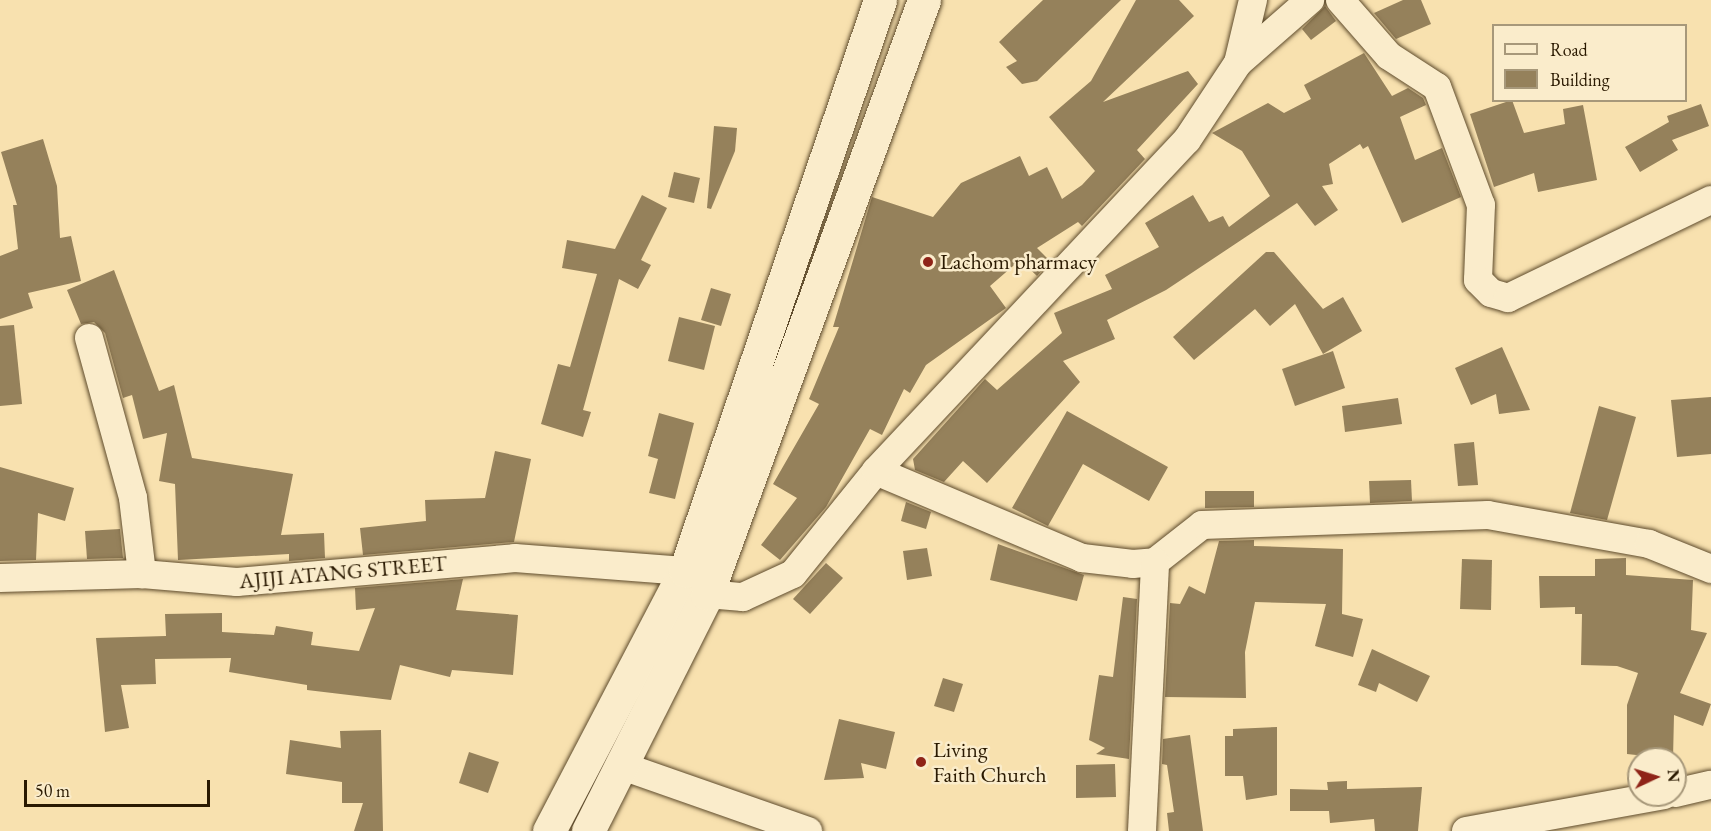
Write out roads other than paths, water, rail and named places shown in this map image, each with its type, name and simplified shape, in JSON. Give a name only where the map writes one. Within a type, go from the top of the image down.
[{"type":"main road","points":[[549,831],[696,582],[880,0]]},
{"type":"main road","points":[[588,831],[625,767],[924,0]]},
{"type":"street","points":[[1238,63],[1253,0]]},
{"type":"street","points":[[1238,63],[1310,0]]},
{"type":"street","points":[[1340,0],[1389,56],[1437,87],[1481,205],[1478,280],[1491,292],[1508,298],[1711,200]]},
{"type":"street","name":"AJIJI ATANG STREET","points":[[0,578],[142,574],[237,582],[515,558],[696,582],[743,597],[793,574],[876,471],[1187,141],[1238,63]]},
{"type":"street","points":[[89,338],[133,498],[142,574]]},
{"type":"street","points":[[876,471],[1082,558],[1155,562],[1202,525],[1488,515],[1649,544],[1711,569]]},
{"type":"street","points":[[1142,831],[1155,562]]},
{"type":"street","points":[[625,767],[808,831]]},
{"type":"street","points":[[1687,790],[1711,785]]},
{"type":"street","points":[[1466,831],[1627,802]]},
{"type":"place","name":"Lachom pharmacy","points":[[928,262]]},
{"type":"place","name":"Living Faith Church","points":[[921,762]]}]
